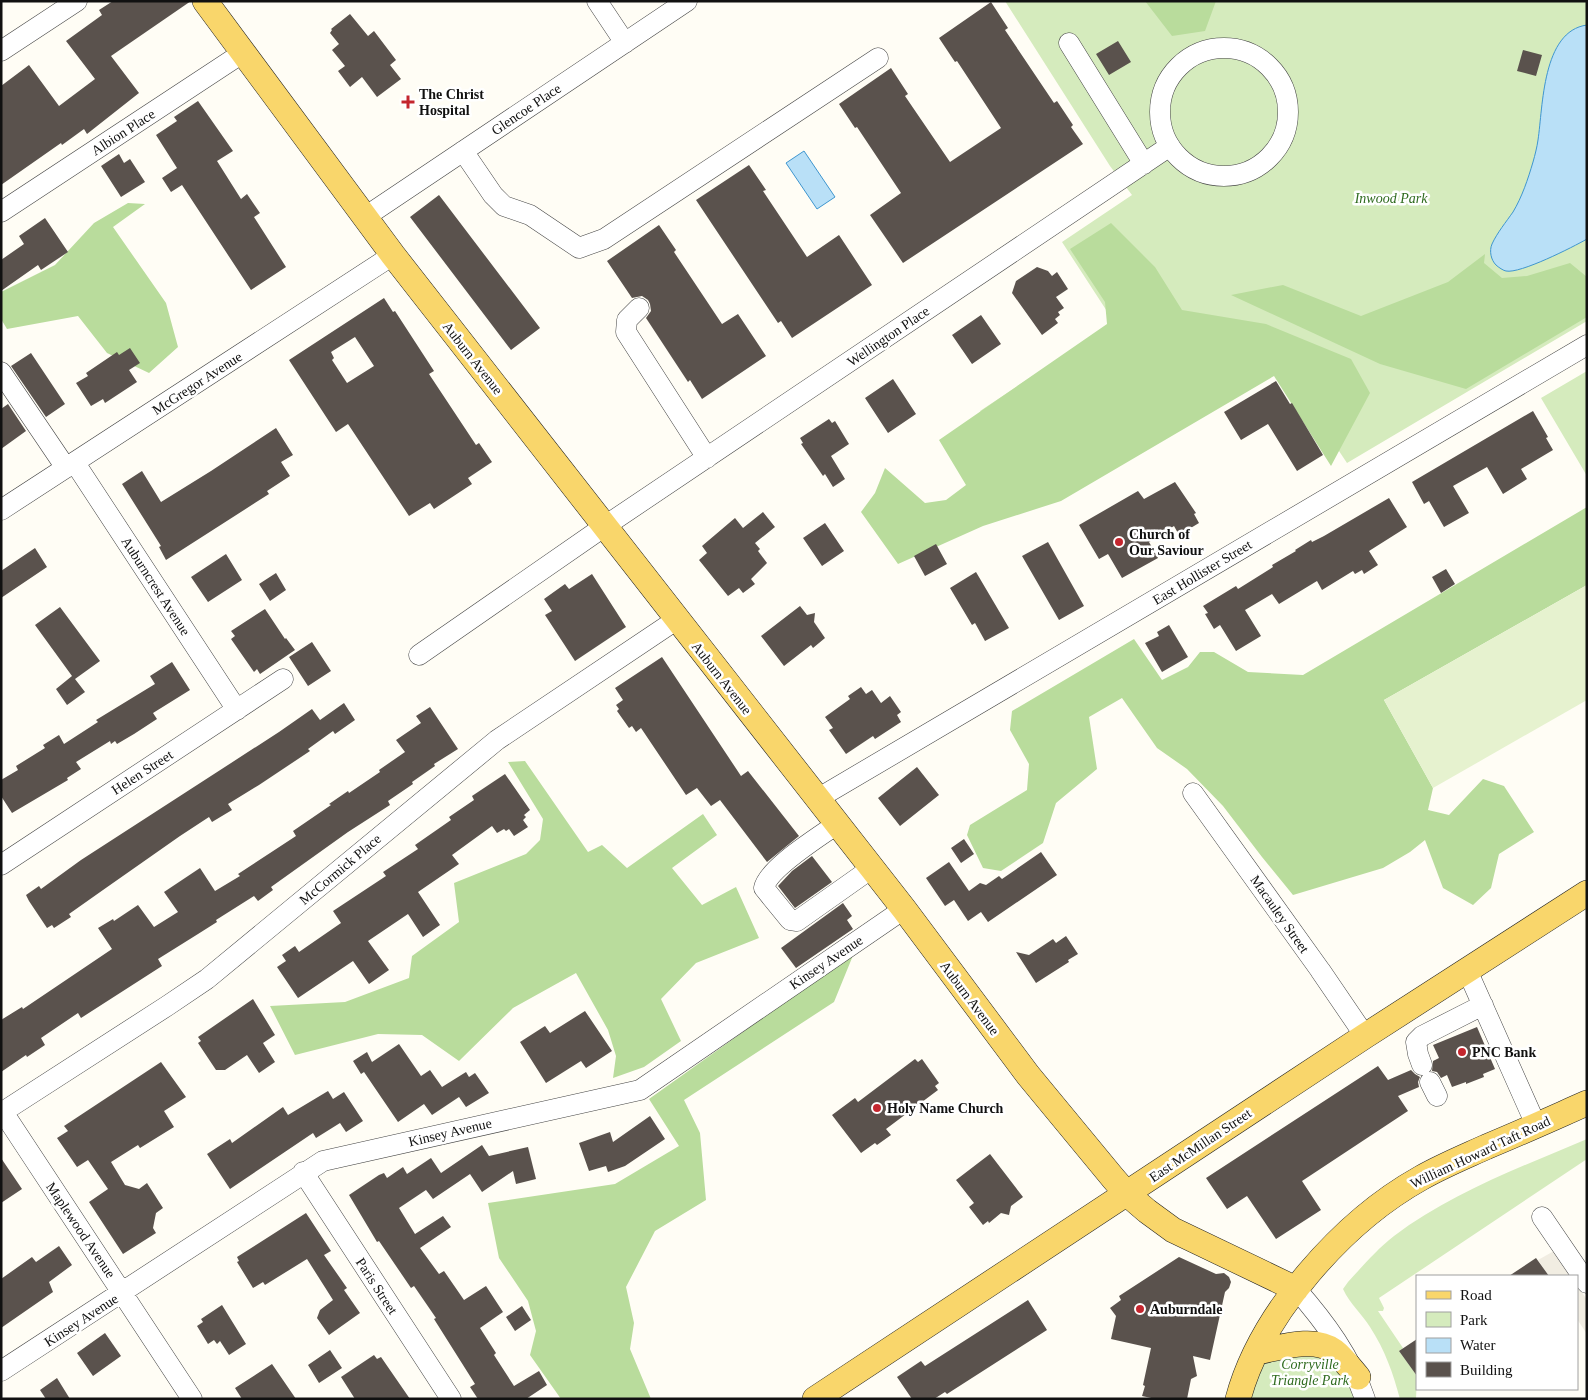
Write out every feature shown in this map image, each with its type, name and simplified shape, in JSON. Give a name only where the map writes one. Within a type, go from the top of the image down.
[{"type":"main road","name":"Auburn Avenue","points":[[205,1],[393,255],[676,620],[904,909],[1028,1074],[1126,1194],[1174,1230],[1296,1289]]},
{"type":"main road","name":"East McMillan Street","points":[[816,1399],[1365,1036],[1587,893]]},
{"type":"main road","name":"William Howard Taft Road","points":[[1238,1399],[1243,1382],[1257,1352],[1296,1289],[1335,1244],[1366,1216],[1400,1191],[1436,1170],[1587,1103]]},
{"type":"main road","points":[[1257,1352],[1308,1344],[1320,1345],[1334,1350],[1362,1388]]},
{"type":"street","points":[[1,51],[77,1]]},
{"type":"street","points":[[597,1],[625,44]]},
{"type":"street","name":"Glencoe Place","points":[[365,217],[687,1]]},
{"type":"street","points":[[1069,43],[1144,164]]},
{"type":"street","points":[[1226,48],[1241,50],[1258,57],[1280,81],[1287,97],[1289,113],[1286,126],[1283,138],[1277,148],[1260,165],[1248,172],[1226,176],[1214,175],[1186,163],[1170,146],[1165,135],[1160,113],[1162,100],[1169,80],[1178,68],[1196,55],[1226,48]]},
{"type":"street","name":"Albion Place","points":[[1,212],[244,52]]},
{"type":"street","points":[[463,151],[493,195],[504,206],[530,215],[579,248],[604,239],[878,58]]},
{"type":"street","name":"Wellington Place","points":[[419,655],[605,526],[1170,146]]},
{"type":"street","name":"McGregor Avenue","points":[[1,510],[393,255]]},
{"type":"street","points":[[639,308],[627,320],[626,332],[707,458]]},
{"type":"street","name":"East Hollister Street","points":[[817,799],[1587,345]]},
{"type":"street","name":"Auburncrest Avenue","points":[[1,372],[71,465],[237,710]]},
{"type":"street","name":"McCormick Place","points":[[2,1113],[207,979],[497,740],[676,620]]},
{"type":"street","name":"Helen Street","points":[[1,865],[283,679]]},
{"type":"street","name":"Macauley Street","points":[[1193,793],[1315,962],[1365,1036]]},
{"type":"street","points":[[837,824],[777,869],[765,882],[764,888],[768,895],[790,920],[797,921],[872,868]]},
{"type":"street","name":"Kinsey Avenue","points":[[1,1371],[303,1172],[323,1161],[640,1090],[904,909]]},
{"type":"street","points":[[1467,970],[1536,1125]]},
{"type":"street","points":[[1430,1081],[1418,1054],[1416,1042],[1422,1036],[1483,1005]]},
{"type":"street","name":"Maplewood Avenue","points":[[2,1113],[123,1292],[192,1399]]},
{"type":"street","name":"Paris Street","points":[[303,1172],[451,1399]]},
{"type":"street","points":[[1542,1217],[1587,1283]]},
{"type":"street","points":[[1296,1289],[1321,1317],[1362,1388]]},
{"type":"green space","name":"Inwood Park","points":[[1005,1],[1587,1],[1587,321],[1347,463],[1277,358],[1028,481],[980,411],[1114,322],[1062,242],[1132,195],[1110,166]]},
{"type":"green space","points":[[1145,1],[1216,1],[1205,31],[1172,36]]},
{"type":"green space","points":[[128,203],[145,204],[113,227],[166,303],[178,347],[149,373],[107,353],[78,316],[7,329],[1,319],[1,292],[55,265],[94,223]]},
{"type":"green space","points":[[1111,223],[1155,267],[1182,310],[1266,324],[1351,359],[1370,393],[1331,466],[1274,376],[1061,501],[983,526],[898,564],[861,512],[875,493],[885,468],[925,503],[946,500],[966,485],[939,440],[1107,324],[1105,302],[1070,249]]},
{"type":"green space","points":[[1485,254],[1484,263],[1502,278],[1527,276],[1570,263],[1587,277],[1587,317],[1466,389],[1380,364],[1231,295],[1283,285],[1361,316],[1448,282]]},
{"type":"green space","points":[[1587,371],[1587,476],[1541,398]]},
{"type":"green space","points":[[1587,507],[1587,585],[1384,700],[1433,788],[1428,810],[1449,815],[1483,779],[1504,786],[1534,832],[1499,854],[1491,888],[1473,905],[1443,888],[1425,840],[1410,852],[1383,868],[1293,895],[1223,806],[1187,769],[1157,748],[1122,698],[1089,717],[1097,769],[1056,803],[1043,843],[1001,871],[983,868],[967,835],[970,825],[1027,790],[1029,764],[1010,730],[1012,711],[1134,639],[1162,680],[1188,667],[1200,652],[1214,652],[1248,672],[1303,675]]},
{"type":"green space","points":[[1587,585],[1587,700],[1433,788],[1384,700]]},
{"type":"green space","points":[[525,761],[588,852],[602,845],[627,868],[703,814],[717,835],[672,868],[702,905],[736,887],[759,938],[696,963],[661,999],[681,1041],[644,1067],[613,1078],[616,1056],[608,1030],[576,973],[513,1008],[459,1061],[422,1035],[378,1034],[295,1055],[270,1006],[345,1002],[409,978],[412,956],[459,922],[454,883],[526,854],[540,840],[543,819],[508,762]]},
{"type":"green space","points":[[854,953],[834,1002],[684,1100],[700,1133],[706,1200],[655,1231],[626,1287],[634,1323],[630,1349],[651,1399],[561,1399],[530,1355],[536,1331],[528,1301],[499,1258],[488,1203],[615,1184],[679,1146],[649,1099]]},
{"type":"green space","points":[[1587,1139],[1587,1159],[1379,1298],[1384,1308],[1383,1311],[1378,1311],[1403,1348],[1400,1352],[1416,1375],[1416,1399],[1400,1399],[1380,1344],[1343,1289],[1370,1258],[1394,1236],[1439,1207],[1512,1171]]},
{"type":"green space","name":"Corryville Triangle Park","points":[[1320,1345],[1365,1399],[1238,1399],[1257,1352]]},
{"type":"shaded area","points":[[1554,1251],[1570,1275],[1548,1275],[1538,1260]]},
{"type":"shaded area","points":[[1578,1286],[1587,1300],[1587,1334],[1578,1320]]},
{"type":"water","points":[[1587,25],[1587,239],[1534,264],[1513,271],[1505,271],[1493,261],[1491,247],[1496,236],[1513,212],[1529,175],[1537,145],[1544,91],[1553,55],[1561,41],[1572,30]]},
{"type":"water","points":[[804,151],[835,197],[817,209],[786,163]]},
{"type":"building","points":[[113,1],[191,1],[111,56],[139,93],[87,134],[84,129],[1,185],[1,86],[29,65],[59,106],[95,79],[66,41],[102,15],[99,10]]},
{"type":"building","points":[[991,2],[1008,28],[1005,30],[1054,103],[1057,101],[1083,144],[903,263],[870,215],[901,193],[857,127],[855,128],[839,104],[891,68],[908,94],[905,96],[950,162],[1001,128],[957,61],[955,62],[939,38]]},
{"type":"building","points":[[350,14],[368,36],[374,31],[396,60],[390,65],[401,79],[377,97],[362,77],[350,87],[338,71],[345,66],[332,50],[339,44],[330,33],[331,29]]},
{"type":"building","points":[[1118,41],[1131,62],[1109,75],[1096,54]]},
{"type":"building","points":[[1523,50],[1542,55],[1536,76],[1517,71]]},
{"type":"building","points":[[198,101],[233,151],[217,161],[241,199],[247,194],[260,213],[254,217],[286,267],[251,290],[182,185],[171,192],[162,178],[177,168],[156,135],[177,121],[174,117]]},
{"type":"building","points":[[119,154],[124,163],[130,159],[145,182],[121,197],[101,166]]},
{"type":"building","points":[[749,165],[766,190],[763,191],[807,257],[839,235],[872,285],[792,338],[781,321],[778,323],[696,200]]},
{"type":"building","points":[[439,195],[540,328],[511,350],[410,217]]},
{"type":"building","points":[[45,218],[68,252],[41,270],[38,265],[1,291],[1,260],[24,244],[19,236]]},
{"type":"building","points":[[659,225],[676,250],[674,252],[722,324],[738,314],[766,356],[702,399],[690,380],[688,382],[646,318],[651,311],[648,300],[642,296],[632,298],[607,261]]},
{"type":"building","points":[[1037,267],[1048,271],[1052,276],[1057,272],[1068,289],[1056,297],[1064,308],[1058,312],[1060,315],[1055,319],[1058,323],[1042,335],[1012,293],[1016,281]]},
{"type":"building","points":[[384,298],[393,312],[395,311],[434,371],[429,374],[476,445],[479,443],[492,462],[468,478],[472,484],[434,509],[430,503],[409,516],[348,424],[336,432],[289,360]],"holes":[[[355,337],[374,366],[347,383],[332,360],[334,358],[331,352]]]},
{"type":"building","points":[[981,315],[1001,344],[972,364],[952,335]]},
{"type":"building","points":[[130,348],[140,363],[129,370],[137,382],[105,403],[103,399],[91,406],[76,383],[88,376],[86,373],[117,352],[119,355]]},
{"type":"building","points":[[31,353],[65,404],[46,417],[11,366]]},
{"type":"building","points":[[893,379],[916,414],[888,433],[865,398]]},
{"type":"building","points":[[1276,381],[1290,404],[1292,403],[1323,455],[1297,471],[1268,424],[1241,440],[1224,412]]},
{"type":"building","points":[[8,404],[26,431],[1,449],[1,409]]},
{"type":"building","points":[[1533,411],[1553,450],[1521,469],[1527,479],[1503,494],[1487,467],[1453,486],[1469,513],[1444,527],[1429,501],[1424,504],[1412,482]]},
{"type":"building","points":[[829,419],[832,423],[835,421],[849,444],[831,456],[845,479],[833,487],[801,444],[803,443],[800,438]]},
{"type":"building","points":[[276,428],[293,455],[281,462],[290,476],[267,491],[269,494],[166,560],[159,547],[161,546],[122,484],[142,471],[161,502]]},
{"type":"building","name":"Church of Our Saviour","points":[[1175,482],[1196,513],[1194,514],[1199,523],[1179,535],[1174,526],[1149,542],[1158,558],[1122,578],[1108,554],[1099,559],[1079,525],[1138,491],[1144,499]]},
{"type":"building","points":[[1389,498],[1407,527],[1369,551],[1378,565],[1364,574],[1362,570],[1355,574],[1353,571],[1322,590],[1317,581],[1279,604],[1272,594],[1245,610],[1261,636],[1236,651],[1220,625],[1214,629],[1205,614],[1208,613],[1203,606],[1236,586],[1238,589],[1311,540],[1312,542],[1324,536]]},
{"type":"building","points":[[763,512],[775,527],[755,543],[760,549],[758,551],[767,563],[751,579],[755,584],[743,593],[739,588],[728,596],[699,560],[707,553],[702,546],[735,518],[743,528]]},
{"type":"building","points":[[825,523],[844,551],[822,566],[803,538]]},
{"type":"building","points":[[1048,542],[1084,606],[1059,620],[1022,556]]},
{"type":"building","points":[[936,544],[947,564],[925,576],[914,556]]},
{"type":"building","points":[[35,548],[47,567],[1,598],[1,571]]},
{"type":"building","points":[[226,554],[242,580],[208,602],[191,577]]},
{"type":"building","points":[[1446,569],[1455,584],[1441,593],[1432,577]]},
{"type":"building","points":[[976,572],[1009,628],[985,641],[975,623],[972,625],[950,588]]},
{"type":"building","points":[[276,573],[286,590],[270,601],[259,584]]},
{"type":"building","points":[[592,574],[626,627],[575,661],[545,615],[552,611],[544,599],[565,584],[569,589]]},
{"type":"building","points":[[800,606],[807,615],[815,613],[814,622],[825,638],[813,648],[811,645],[784,666],[761,636]]},
{"type":"building","points":[[60,607],[100,661],[75,679],[85,692],[67,705],[56,689],[72,676],[35,625]]},
{"type":"building","points":[[265,609],[285,639],[295,650],[260,674],[257,669],[254,672],[231,639],[235,636],[231,631]]},
{"type":"building","points":[[1169,625],[1188,657],[1162,672],[1145,643],[1159,636],[1157,632]]},
{"type":"building","points":[[312,642],[331,671],[308,686],[289,657]]},
{"type":"building","points":[[662,657],[741,776],[748,771],[799,836],[767,862],[720,800],[711,806],[697,788],[686,795],[641,728],[636,732],[632,726],[629,728],[617,711],[619,709],[616,705],[623,700],[615,688]]},
{"type":"building","points":[[172,662],[190,690],[153,713],[157,719],[134,734],[117,744],[115,741],[111,744],[110,741],[76,762],[81,769],[67,778],[68,780],[12,813],[1,796],[1,780],[18,770],[16,766],[45,748],[43,745],[59,735],[64,744],[98,722],[96,720],[155,684],[150,676]]},
{"type":"building","points":[[861,687],[866,694],[872,690],[881,703],[890,696],[901,712],[897,715],[901,722],[875,739],[873,736],[846,754],[829,730],[833,728],[825,717],[850,699],[848,696]]},
{"type":"building","points":[[344,703],[355,720],[335,734],[333,731],[308,749],[310,751],[228,804],[232,810],[212,822],[209,817],[69,914],[71,917],[54,928],[52,925],[47,928],[26,895],[39,886],[41,889],[81,860],[312,709],[320,720]]},
{"type":"building","points":[[430,707],[458,749],[434,764],[435,766],[412,782],[413,784],[388,801],[390,805],[348,832],[271,887],[273,890],[258,901],[254,896],[216,920],[217,922],[158,959],[162,966],[81,1018],[78,1013],[41,1038],[45,1045],[1,1072],[1,1020],[22,1007],[23,1009],[112,949],[98,928],[113,919],[114,921],[138,905],[154,927],[178,912],[164,892],[200,868],[215,891],[240,876],[238,874],[296,836],[293,831],[348,791],[349,793],[380,772],[379,770],[405,752],[396,740],[421,723],[416,716]]},
{"type":"building","points":[[917,767],[939,795],[900,826],[878,798]]},
{"type":"building","points":[[505,774],[530,810],[524,815],[526,817],[523,820],[528,827],[514,836],[509,829],[506,831],[504,829],[497,833],[492,826],[452,855],[459,864],[418,892],[440,925],[423,937],[408,914],[368,941],[389,970],[369,984],[353,961],[298,998],[277,967],[286,961],[282,955],[295,946],[299,952],[341,923],[333,911],[386,876],[383,872],[418,849],[415,845],[451,820],[449,817],[474,800],[472,796]]},
{"type":"building","points":[[964,839],[974,854],[961,863],[951,848]]},
{"type":"building","points":[[1041,852],[1057,875],[988,922],[981,912],[968,921],[954,900],[945,906],[926,878],[949,862],[969,891],[980,883],[986,885],[999,876],[1002,879]]},
{"type":"building","points":[[812,856],[832,882],[795,908],[778,886],[792,871]]},
{"type":"building","points":[[843,903],[852,916],[847,920],[853,929],[796,968],[781,948]]},
{"type":"building","points":[[1066,936],[1078,954],[1036,983],[1016,952],[1029,955],[1053,939],[1056,943]]},
{"type":"building","points":[[253,999],[275,1035],[263,1043],[275,1062],[259,1073],[247,1055],[225,1070],[216,1070],[198,1043],[201,1041],[198,1037]]},
{"type":"building","points":[[585,1011],[612,1051],[586,1068],[581,1061],[546,1083],[520,1042],[545,1026],[550,1033]]},
{"type":"building","name":"PNC Bank","points":[[1477,1027],[1495,1069],[1483,1074],[1484,1077],[1452,1087],[1447,1075],[1441,1078],[1437,1072],[1432,1071],[1433,1061],[1439,1058],[1433,1045]]},
{"type":"building","points":[[399,1044],[421,1076],[430,1070],[442,1087],[466,1072],[469,1077],[475,1073],[489,1093],[466,1107],[459,1097],[432,1115],[424,1104],[398,1122],[364,1072],[361,1074],[353,1061],[367,1052],[372,1062]]},
{"type":"building","name":"Holy Name Church","points":[[915,1059],[918,1062],[922,1059],[939,1083],[935,1086],[938,1090],[886,1129],[891,1135],[861,1153],[832,1115],[855,1098],[858,1102]]},
{"type":"building","points":[[161,1062],[186,1097],[164,1111],[174,1127],[140,1148],[138,1145],[111,1162],[125,1185],[139,1189],[147,1183],[163,1208],[156,1213],[153,1228],[156,1233],[123,1254],[89,1202],[108,1189],[88,1160],[77,1167],[57,1138],[68,1131],[64,1126]]},
{"type":"building","points":[[1378,1066],[1388,1080],[1411,1070],[1420,1077],[1419,1087],[1398,1096],[1408,1111],[1302,1181],[1321,1210],[1276,1239],[1247,1196],[1227,1209],[1206,1178]]},
{"type":"building","points":[[328,1091],[333,1099],[344,1092],[363,1121],[346,1132],[340,1123],[316,1138],[313,1133],[230,1189],[207,1154],[230,1139],[232,1143],[283,1107],[288,1115]]},
{"type":"building","points":[[650,1116],[665,1139],[625,1166],[608,1172],[606,1166],[589,1171],[579,1143],[610,1132],[613,1142]]},
{"type":"building","points":[[482,1145],[489,1156],[528,1147],[536,1179],[516,1184],[513,1171],[482,1192],[470,1174],[433,1199],[426,1190],[399,1208],[415,1234],[443,1216],[451,1227],[420,1248],[439,1274],[444,1271],[464,1300],[486,1286],[503,1312],[480,1328],[496,1353],[494,1355],[514,1386],[539,1371],[547,1385],[526,1399],[478,1399],[470,1387],[475,1384],[434,1319],[436,1318],[414,1286],[411,1288],[379,1241],[377,1242],[349,1195],[379,1175],[384,1173],[387,1178],[403,1167],[407,1174],[431,1158],[441,1173]]},
{"type":"building","points":[[990,1154],[1023,1197],[1011,1206],[1009,1215],[1001,1213],[989,1223],[988,1221],[983,1225],[969,1207],[974,1203],[956,1180]]},
{"type":"building","points":[[1,1158],[22,1189],[1,1203]]},
{"type":"building","points":[[306,1213],[331,1251],[324,1255],[347,1288],[344,1290],[360,1313],[329,1335],[317,1318],[320,1310],[333,1300],[307,1259],[265,1285],[263,1282],[253,1288],[237,1262],[239,1261],[237,1257]]},
{"type":"building","points":[[59,1246],[72,1265],[49,1282],[53,1292],[1,1328],[1,1279],[32,1257],[36,1262]]},
{"type":"building","name":"Auburndale","points":[[1179,1257],[1216,1274],[1224,1273],[1231,1282],[1225,1292],[1210,1360],[1193,1356],[1197,1376],[1191,1379],[1187,1399],[1156,1399],[1142,1396],[1151,1348],[1111,1339],[1116,1316],[1110,1308],[1121,1300],[1119,1296]]},
{"type":"building","points":[[1536,1258],[1548,1275],[1510,1275]]},
{"type":"building","points":[[1028,1300],[1047,1330],[947,1394],[945,1392],[934,1399],[912,1399],[897,1377],[921,1361],[925,1366]]},
{"type":"building","points":[[222,1305],[246,1344],[229,1355],[220,1341],[217,1344],[214,1340],[208,1344],[197,1326],[203,1322],[201,1319]]},
{"type":"building","points":[[522,1306],[531,1320],[515,1331],[506,1317]]},
{"type":"building","points":[[105,1333],[121,1356],[93,1376],[77,1353]]},
{"type":"building","points":[[1416,1340],[1416,1375],[1399,1351]]},
{"type":"building","points":[[330,1350],[342,1368],[319,1383],[308,1365]]},
{"type":"building","points":[[374,1355],[377,1359],[381,1357],[410,1399],[355,1399],[341,1377]]},
{"type":"building","points":[[272,1364],[296,1399],[242,1399],[235,1388]]},
{"type":"building","points":[[57,1378],[70,1399],[46,1399],[40,1390]]},
{"type":"place","name":"The Christ Hospital","points":[[408,102]]},
{"type":"place","name":"Church of Our Saviour","points":[[1119,542]]},
{"type":"place","name":"PNC Bank","points":[[1462,1052]]},
{"type":"place","name":"Holy Name Church","points":[[877,1108]]},
{"type":"place","name":"Auburndale","points":[[1140,1309]]}]
